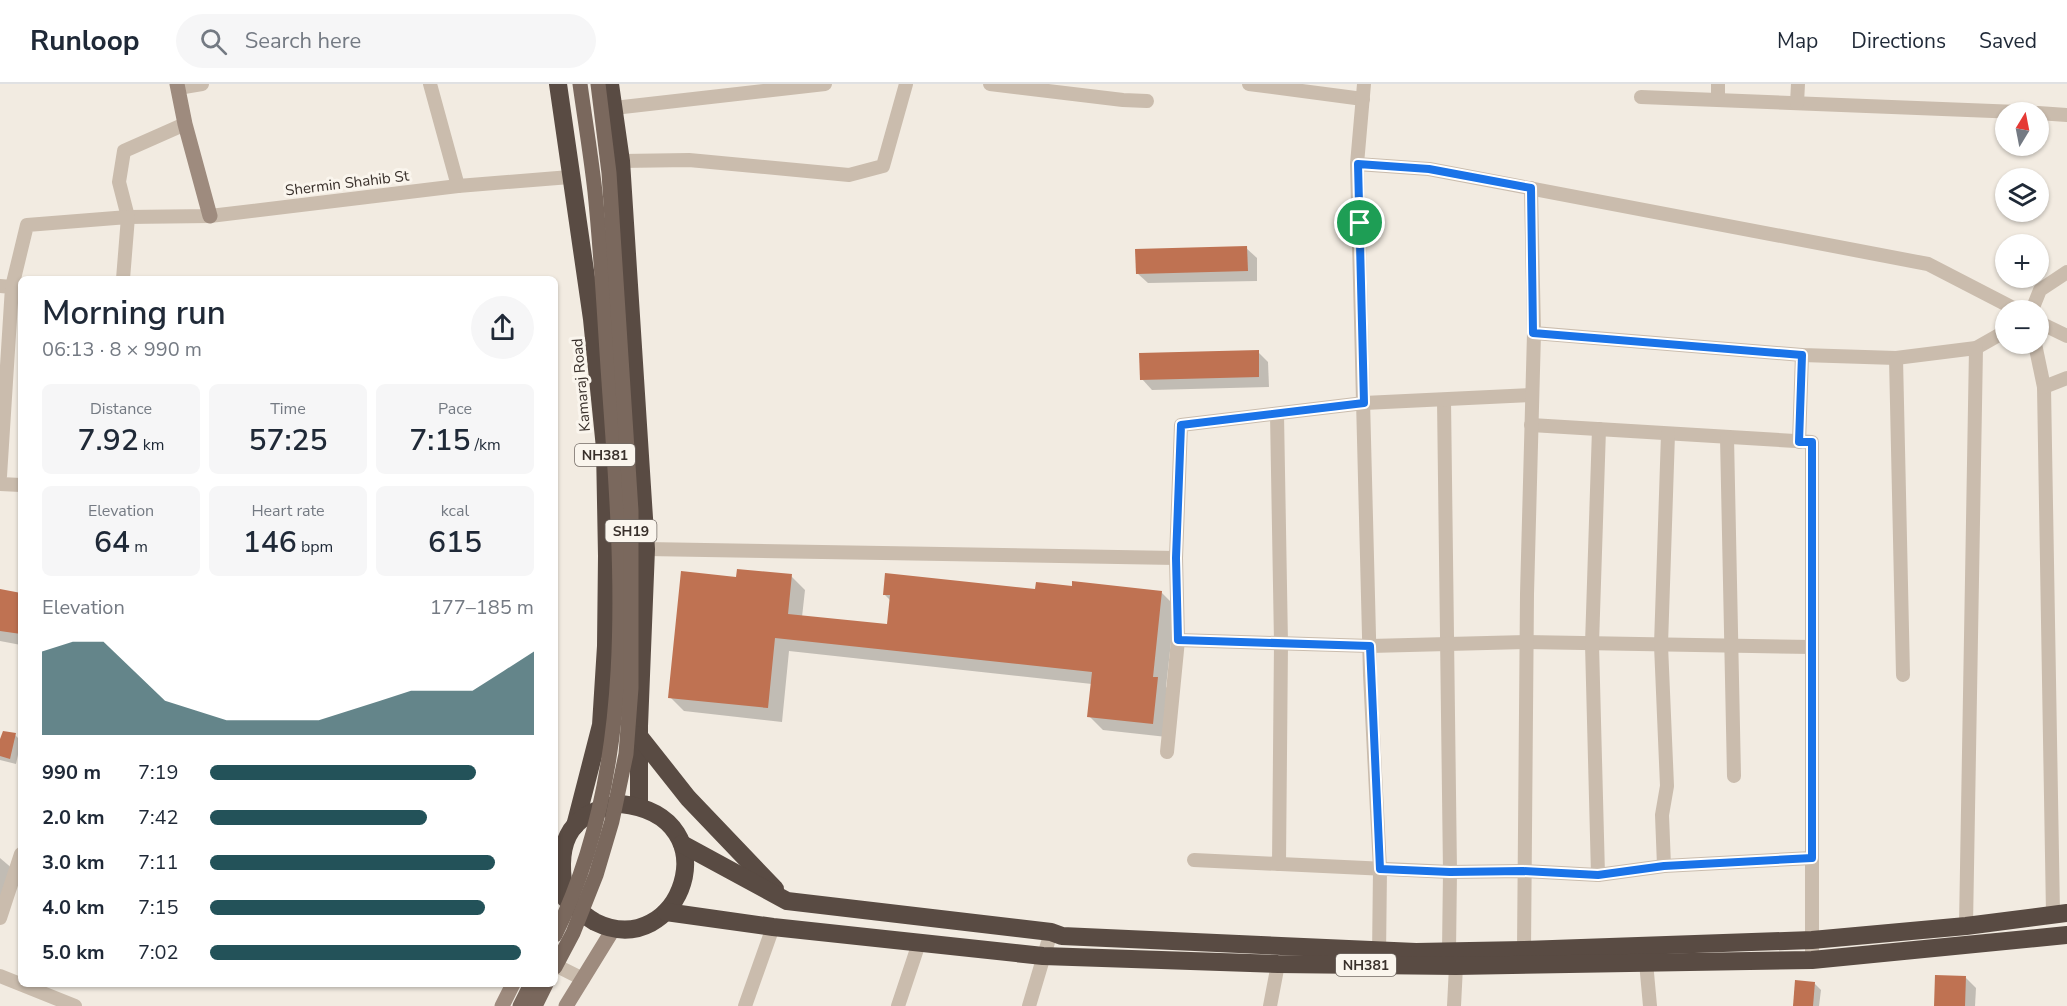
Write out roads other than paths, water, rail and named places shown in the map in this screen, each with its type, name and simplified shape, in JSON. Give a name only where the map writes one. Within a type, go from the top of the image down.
[{"type":"highway","name":"Kamaraj Road","points":[[558,84],[592,319],[605,448],[607,556],[602,724],[574,826]]},
{"type":"highway","name":"NH381","points":[[610,84],[621,162],[646,549],[639,736],[639,806]]},
{"type":"highway","points":[[602,724],[639,736],[688,798],[787,902]]},
{"type":"highway","name":"NH381","points":[[614,928],[595,922],[566,899],[558,884],[565,842],[574,826],[588,815],[604,807],[621,804],[639,806],[657,814],[672,827],[682,844],[787,902],[1052,932],[1062,936],[1379,958],[1646,962],[1812,960],[2067,935]]},
{"type":"highway","points":[[614,928],[632,928],[650,923],[666,912],[677,898],[684,880],[686,862],[682,844]]},
{"type":"highway","name":"NH381","points":[[666,912],[773,927],[1043,956],[1278,964],[1379,958]]},
{"type":"highway","name":"NH381","points":[[1452,959],[1524,950],[1812,940],[1966,926],[2060,914]]},
{"type":"main road","name":"SH19","points":[[558,928],[582,870],[596,822],[613,737],[618,686],[619,518],[595,191],[580,84]]},
{"type":"main road","name":"SH19","points":[[558,960],[573,933],[596,875],[612,821],[626,754],[631,688],[630,499],[609,173],[598,84]]},
{"type":"main road","points":[[520,1006],[530,987]]},
{"type":"main road","points":[[535,1006],[544,987]]},
{"type":"street","points":[[202,84],[177,86],[210,216]]},
{"type":"street","points":[[430,84],[458,186]]},
{"type":"street","points":[[614,108],[825,84]]},
{"type":"street","points":[[621,162],[690,160],[849,175],[883,166],[906,84]]},
{"type":"street","points":[[990,84],[1147,101]]},
{"type":"street","points":[[1249,84],[1363,99]]},
{"type":"street","points":[[1364,84],[1358,164],[1370,646],[1380,869],[1379,958]]},
{"type":"street","points":[[1718,84],[1718,99]]},
{"type":"street","points":[[1797,103],[1798,84]]},
{"type":"street","points":[[1641,97],[1995,111]]},
{"type":"street","points":[[2049,114],[2067,115]]},
{"type":"street","points":[[123,276],[128,217],[119,182],[124,151],[185,124]]},
{"type":"street","points":[[1358,164],[1429,169],[1928,264],[1998,300]]},
{"type":"street","name":"Shermin Shahib St","points":[[6,286],[27,225],[128,217],[210,216],[458,186],[570,177]]},
{"type":"street","points":[[1524,950],[1526,642],[1533,333],[1531,188]]},
{"type":"street","points":[[2036,300],[2040,290],[2067,272]]},
{"type":"street","points":[[0,476],[6,286]]},
{"type":"street","points":[[2049,327],[2067,336]]},
{"type":"street","points":[[1533,333],[1802,355],[1896,358],[1976,348],[1995,337]]},
{"type":"street","points":[[1966,926],[1976,348]]},
{"type":"street","points":[[2037,354],[2044,387],[2060,914]]},
{"type":"street","points":[[1799,442],[1802,355]]},
{"type":"street","points":[[1896,358],[1903,675]]},
{"type":"street","points":[[2044,387],[2067,378]]},
{"type":"street","points":[[1167,752],[1178,640],[1176,558],[1181,425],[1364,403],[1532,395]]},
{"type":"street","points":[[1444,399],[1454,1006]]},
{"type":"street","points":[[1277,414],[1281,643],[1278,864]]},
{"type":"street","points":[[1531,425],[1812,442],[1812,960]]},
{"type":"street","points":[[1598,875],[1592,644],[1599,429]]},
{"type":"street","points":[[1664,866],[1662,815],[1667,786],[1661,645],[1668,434]]},
{"type":"street","points":[[1727,437],[1734,776]]},
{"type":"street","points":[[0,484],[18,485]]},
{"type":"street","points":[[646,549],[1176,558]]},
{"type":"street","points":[[1178,640],[1370,646],[1526,642],[1812,647]]},
{"type":"street","points":[[1194,860],[1450,872],[1523,871],[1598,875],[1664,866],[1812,858]]},
{"type":"street","points":[[0,918],[18,863]]},
{"type":"street","points":[[745,1006],[773,927]]},
{"type":"street","points":[[566,1006],[614,928]]},
{"type":"street","points":[[1029,1006],[1052,932]]},
{"type":"street","points":[[898,1006],[919,943]]},
{"type":"street","points":[[1646,962],[1650,1006]]},
{"type":"street","points":[[1270,1006],[1278,964]]},
{"type":"street","points":[[558,967],[582,979]]},
{"type":"street","points":[[0,976],[18,983]]},
{"type":"street","points":[[28,987],[75,1006]]},
{"type":"street","points":[[502,1006],[512,987]]}]
